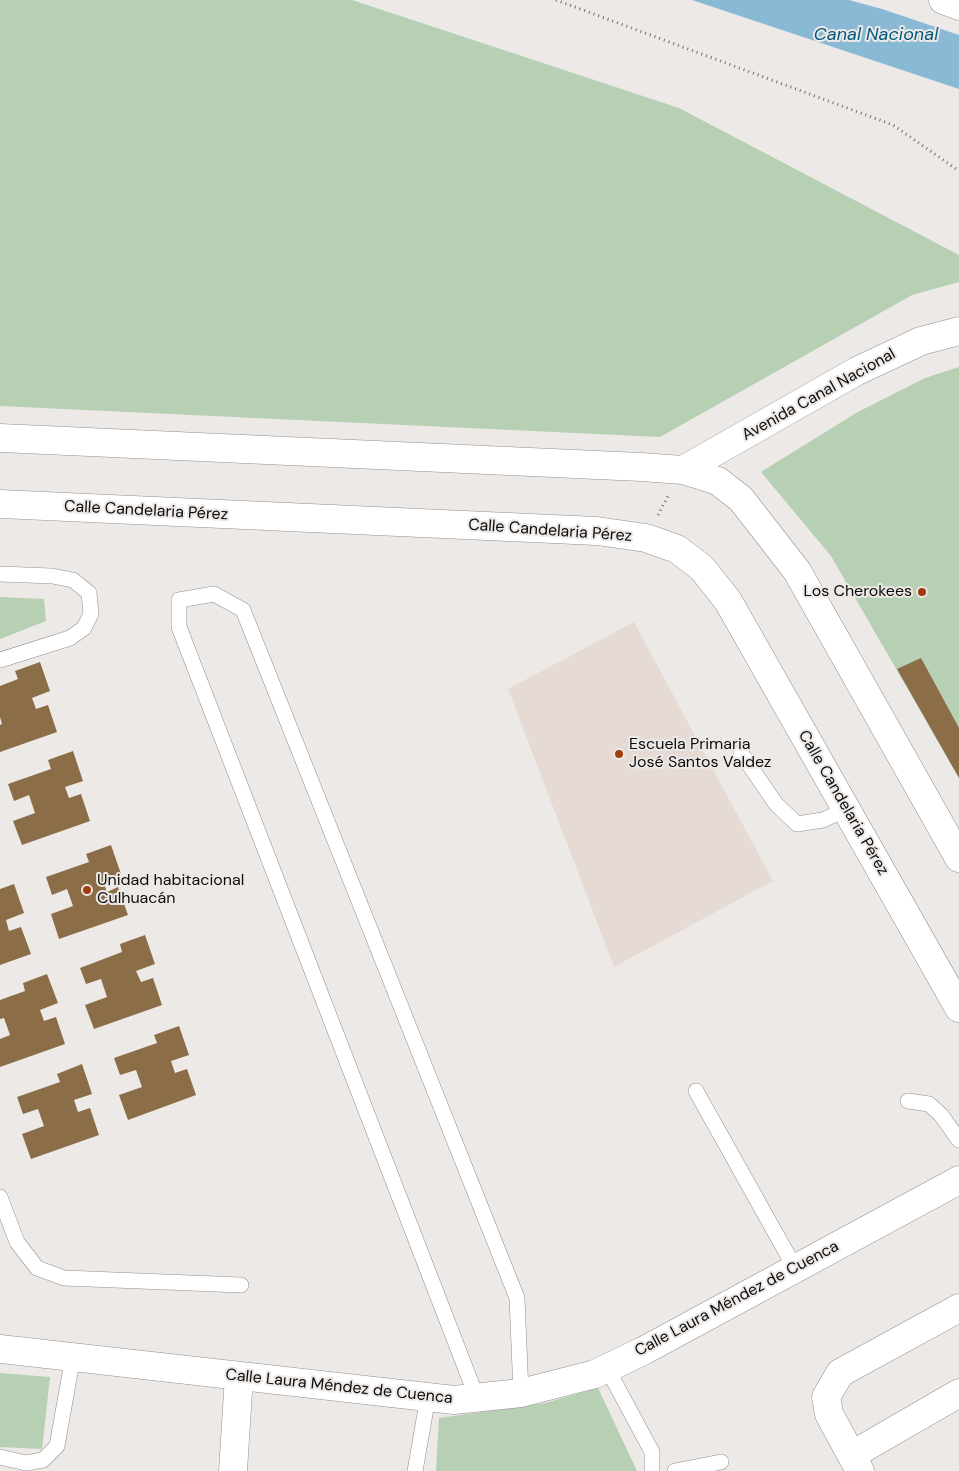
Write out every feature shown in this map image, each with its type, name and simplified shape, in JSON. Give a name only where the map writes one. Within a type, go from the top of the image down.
[{"type":"main road","points":[[943,0],[959,6]]},
{"type":"main road","name":"Avenida Canal Nacional","points":[[682,470],[856,371],[921,341],[959,331]]},
{"type":"main road","points":[[0,438],[682,470],[718,481],[742,499],[797,571],[959,858]]},
{"type":"main road","name":"Calle Candelaria Pérez","points":[[0,504],[597,531],[646,538],[677,550],[702,568],[728,601],[959,1008]]},
{"type":"main road","name":"Calle Laura Méndez de Cuenca","points":[[0,1349],[428,1398],[454,1400],[521,1393],[595,1374],[643,1351],[959,1180]]},
{"type":"main road","points":[[959,1308],[840,1373],[826,1397],[830,1414],[856,1463],[959,1393]]},
{"type":"main road","points":[[233,1471],[239,1376]]},
{"type":"lane","points":[[0,574],[52,576],[73,580],[89,593],[91,614],[84,628],[70,638],[0,660]]},
{"type":"lane","points":[[477,1398],[179,627],[179,600],[214,594],[243,610],[517,1298],[521,1393]]},
{"type":"lane","points":[[741,753],[776,804],[797,824],[824,820],[847,809]]},
{"type":"lane","points":[[696,1091],[796,1268]]},
{"type":"lane","points":[[908,1101],[929,1104],[941,1115],[959,1140]]},
{"type":"lane","points":[[0,1198],[18,1242],[37,1268],[64,1278],[241,1285]]},
{"type":"lane","points":[[0,1457],[26,1463],[43,1460],[57,1446],[73,1356]]},
{"type":"lane","points":[[607,1368],[652,1452],[652,1471]]},
{"type":"lane","points":[[415,1471],[428,1398]]},
{"type":"lane","points":[[675,1471],[721,1462]]},
{"type":"path","points":[[556,0],[893,125],[959,171]]},
{"type":"path","points":[[646,538],[682,470]]},
{"type":"shaded area","name":"Escuela Primaria José Santos Valdez","points":[[634,622],[773,881],[614,967],[508,689]]},
{"type":"green space","points":[[0,0],[352,0],[679,108],[959,255],[959,282],[912,295],[660,437],[0,406]]},
{"type":"green space","points":[[959,367],[959,778],[831,556],[761,472],[856,413],[925,378]]},
{"type":"green space","points":[[0,597],[44,599],[46,621],[0,639]]},
{"type":"green space","points":[[0,1373],[50,1377],[42,1449],[0,1447]]},
{"type":"green space","points":[[598,1388],[637,1471],[436,1471],[439,1418],[545,1403]]},
{"type":"water","name":"Canal Nacional","points":[[692,0],[849,0],[882,9],[959,35],[959,89]]},
{"type":"building","points":[[921,658],[959,728],[959,778],[897,669]]},
{"type":"building","points":[[40,662],[50,691],[32,698],[36,709],[48,705],[57,732],[0,752],[0,725],[2,724],[0,717],[0,686],[18,679],[15,671]]},
{"type":"building","points":[[73,751],[83,781],[65,787],[69,798],[81,794],[90,821],[22,845],[13,821],[35,813],[29,795],[14,801],[8,784],[51,769],[48,760]]},
{"type":"building","name":"Unidad habitacional Culhuacán","points":[[111,845],[121,874],[103,881],[107,892],[118,887],[128,915],[59,939],[51,914],[73,906],[67,889],[52,895],[46,877],[89,862],[86,854]]},
{"type":"building","points":[[14,884],[24,913],[6,920],[9,931],[21,927],[31,954],[0,965],[0,889]]},
{"type":"building","name":"Unidad habitacional Culhuacán","points":[[145,935],[155,964],[136,971],[141,982],[153,978],[162,1005],[94,1029],[85,1005],[107,997],[101,979],[86,984],[80,968],[122,952],[120,944]]},
{"type":"building","points":[[47,974],[58,1003],[40,1010],[44,1021],[56,1017],[65,1044],[0,1067],[0,1039],[10,1035],[4,1018],[0,1019],[0,1000],[25,991],[23,983]]},
{"type":"building","points":[[179,1026],[189,1055],[171,1061],[175,1073],[187,1069],[196,1095],[128,1120],[119,1095],[142,1087],[136,1070],[120,1075],[114,1058],[157,1043],[154,1035]]},
{"type":"building","points":[[82,1064],[92,1094],[74,1100],[78,1112],[90,1108],[99,1135],[31,1159],[22,1134],[44,1126],[38,1109],[23,1114],[17,1097],[60,1082],[57,1074]]},
{"type":"place","name":"Los Cherokees","points":[[922,592]]},
{"type":"place","name":"Escuela Primaria José Santos Valdez","points":[[619,754]]},
{"type":"place","name":"Unidad habitacional Culhuacán","points":[[87,890]]}]
